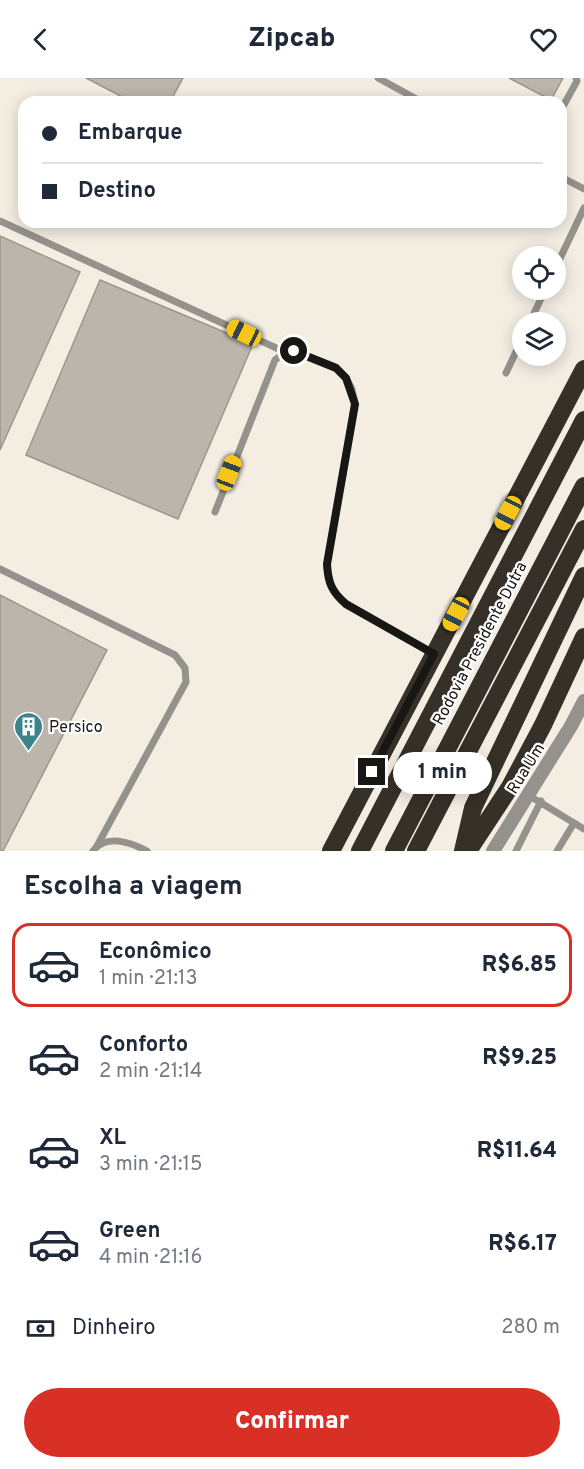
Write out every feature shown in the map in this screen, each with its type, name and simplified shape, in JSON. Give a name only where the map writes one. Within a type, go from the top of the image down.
[{"type":"highway","points":[[331,851],[584,369]]},
{"type":"highway","points":[[360,851],[584,420]]},
{"type":"highway","name":"Rodovia Presidente Dutra","points":[[394,851],[584,486]]},
{"type":"highway","points":[[416,851],[584,529]]},
{"type":"highway","points":[[465,851],[473,808],[584,576]]},
{"type":"highway","points":[[465,851],[510,787],[543,724],[583,638]]},
{"type":"street","name":"Rua Um","points":[[493,851],[584,701]]},
{"type":"lane","points":[[378,78],[411,96]]},
{"type":"lane","points":[[567,99],[577,81],[576,78]]},
{"type":"lane","points":[[567,180],[584,189]]},
{"type":"lane","points":[[566,246],[584,208]]},
{"type":"lane","points":[[0,221],[285,352],[294,351],[336,368],[346,378],[355,404],[327,564],[328,581],[334,594],[346,604],[434,654]]},
{"type":"lane","points":[[215,512],[266,376],[275,360],[285,352]]},
{"type":"lane","points":[[506,373],[512,360]]},
{"type":"lane","points":[[0,569],[175,655],[185,668],[186,682],[95,848]]},
{"type":"lane","points":[[528,795],[541,801],[584,830]]},
{"type":"lane","points":[[516,851],[541,801]]},
{"type":"lane","points":[[557,851],[574,823]]},
{"type":"lane","points":[[95,848],[112,840],[134,844],[147,851]]},
{"type":"building","points":[[86,78],[183,78],[173,96],[120,96]]},
{"type":"building","points":[[509,78],[563,78],[553,96],[543,96]]},
{"type":"building","points":[[0,236],[80,272],[0,450]]},
{"type":"building","points":[[100,280],[253,344],[178,519],[26,455]]},
{"type":"building","name":"Persico","points":[[0,595],[107,650],[3,851],[0,851]]},
{"type":"place","name":"Persico","points":[[28,752]]},
{"type":"route","points":[[294,351],[336,368],[346,378],[352,389],[355,404],[327,564],[328,581],[334,594],[346,604],[434,654],[372,772]]}]
